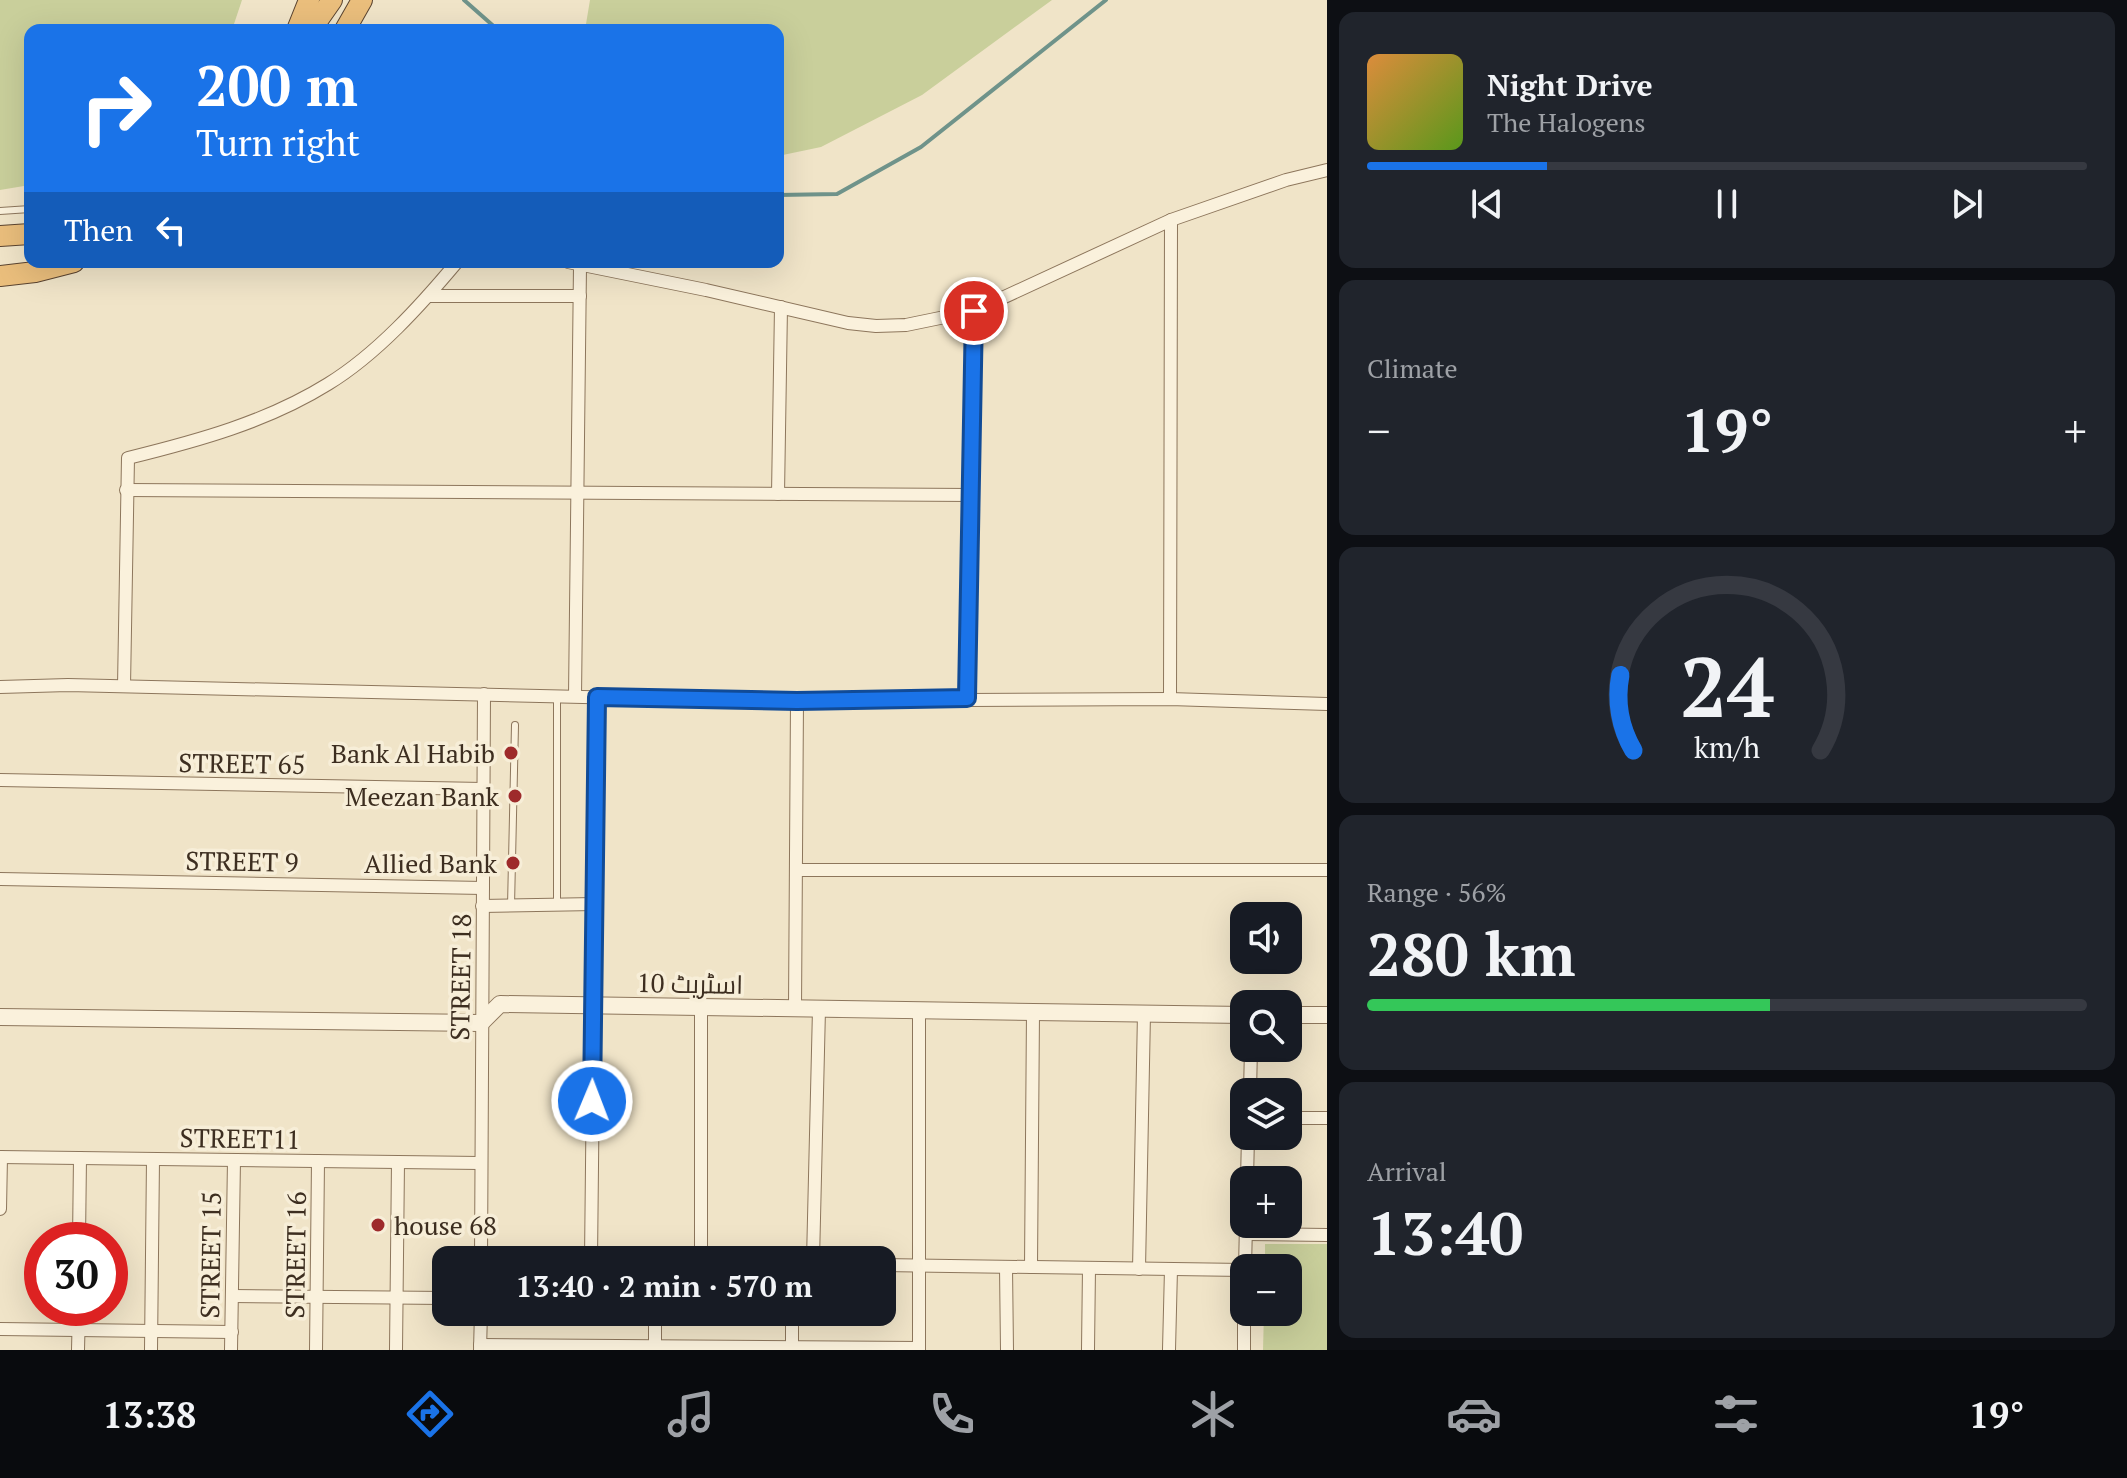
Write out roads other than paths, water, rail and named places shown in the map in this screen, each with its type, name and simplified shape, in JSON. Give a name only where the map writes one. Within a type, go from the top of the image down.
[{"type":"highway","points":[[299,24],[309,0]]},
{"type":"highway","points":[[315,24],[332,0]]},
{"type":"highway","points":[[348,24],[362,0]]},
{"type":"highway","points":[[0,236],[24,236]]},
{"type":"highway","points":[[0,276],[51,268]]},
{"type":"street","points":[[594,268],[848,323],[876,326],[927,322],[974,311],[1171,220],[1286,180],[1327,170]]},
{"type":"street","points":[[1170,699],[1171,220]]},
{"type":"street","points":[[124,686],[128,458],[249,423],[329,384],[390,335],[452,268]]},
{"type":"street","points":[[575,268],[580,296],[575,696]]},
{"type":"street","points":[[428,296],[580,296]]},
{"type":"street","points":[[778,494],[781,307]]},
{"type":"street","points":[[967,698],[974,311]]},
{"type":"street","points":[[126,490],[972,495]]},
{"type":"street","points":[[0,687],[124,686],[797,701],[1170,699],[1327,704]]},
{"type":"street","name":"STREET 18","points":[[481,1246],[484,694]]},
{"type":"street","points":[[591,1246],[597,697]]},
{"type":"street","points":[[795,1008],[797,701]]},
{"type":"street","name":"STREET 65","points":[[0,780],[483,789]]},
{"type":"street","points":[[796,870],[1327,870]]},
{"type":"street","name":"STREET 9","points":[[0,879],[483,888]]},
{"type":"street","points":[[482,906],[595,904]]},
{"type":"street","name":"اسٹریٹ 10","points":[[481,1023],[500,1004],[1230,1015]]},
{"type":"street","points":[[701,1007],[701,1246]]},
{"type":"street","points":[[813,1246],[819,1009]]},
{"type":"street","points":[[481,1326],[480,1348],[919,1349],[919,1010]]},
{"type":"street","points":[[1031,1267],[1033,1012]]},
{"type":"street","points":[[1139,1269],[1144,1013]]},
{"type":"street","points":[[1302,1015],[1327,1015]]},
{"type":"street","points":[[0,1017],[481,1023]]},
{"type":"street","points":[[1302,1118],[1327,1118]]},
{"type":"street","points":[[0,1157],[0,1209]]},
{"type":"street","name":"STREET11","points":[[0,1157],[480,1163]]},
{"type":"street","points":[[79,1222],[80,1158]]},
{"type":"street","points":[[151,1350],[153,1159]]},
{"type":"street","name":"STREET 15","points":[[231,1350],[234,1160]]},
{"type":"street","name":"STREET 16","points":[[316,1350],[318,1161]]},
{"type":"street","points":[[396,1350],[398,1162]]},
{"type":"street","points":[[1302,1233],[1327,1235]]},
{"type":"street","points":[[896,1265],[1230,1269]]},
{"type":"street","points":[[1006,1267],[1007,1350]]},
{"type":"street","points":[[1088,1350],[1089,1268]]},
{"type":"street","points":[[1169,1350],[1171,1269]]},
{"type":"street","points":[[232,1296],[432,1298]]},
{"type":"street","points":[[78,1326],[78,1350]]},
{"type":"street","points":[[655,1326],[655,1348]]},
{"type":"street","points":[[792,1326],[792,1349]]},
{"type":"street","points":[[1244,1326],[1244,1350]]},
{"type":"street","points":[[0,1329],[232,1332]]},
{"type":"lane","points":[[292,24],[301,0]]},
{"type":"lane","points":[[0,211],[24,209]]},
{"type":"lane","points":[[0,245],[24,238]]},
{"type":"lane","points":[[557,696],[557,905]]},
{"type":"lane","points":[[511,906],[515,725]]},
{"type":"waterway","points":[[464,0],[491,24]]},
{"type":"waterway","points":[[784,195],[837,194],[921,147],[1106,0]]},
{"type":"place","name":"Bank Al Habib","points":[[511,753]]},
{"type":"place","name":"Meezan Bank","points":[[515,796]]},
{"type":"place","name":"Allied Bank","points":[[513,863]]},
{"type":"place","name":"house 68","points":[[378,1225]]}]
